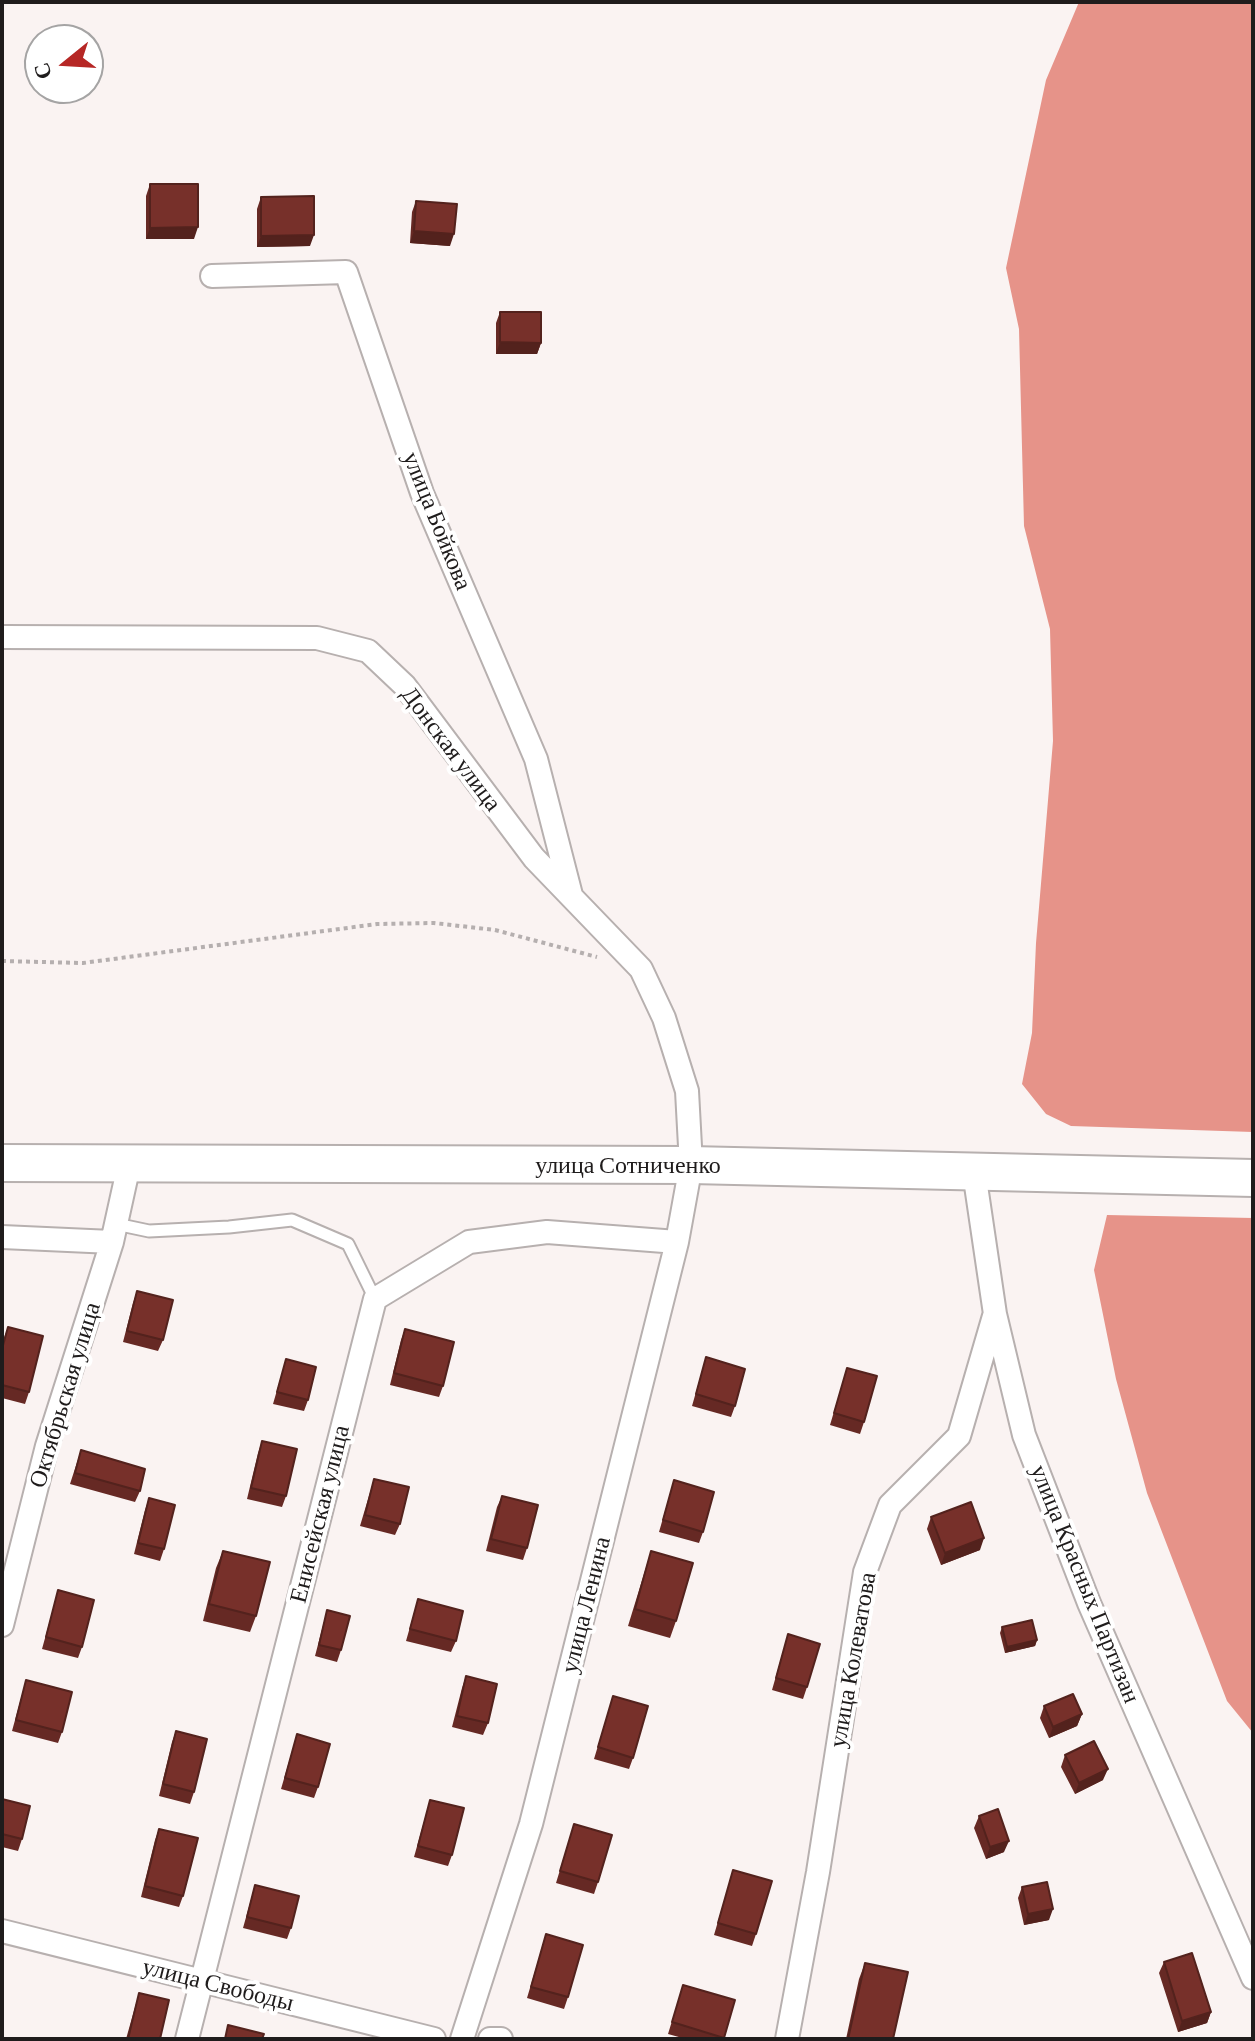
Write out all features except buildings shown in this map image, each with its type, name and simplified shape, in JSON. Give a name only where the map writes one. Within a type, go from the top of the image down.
[{"type":"main road","name":"улица Сотниченко","points":[[2,1163],[691,1165],[1253,1178]]},
{"type":"street","name":"улица Бойкова","points":[[212,276],[346,272],[422,493],[536,759],[571,896]]},
{"type":"street","name":"Донская улица","points":[[2,637],[317,638],[368,651],[405,686],[534,858],[641,969],[664,1018],[687,1091],[691,1165]]},
{"type":"street","name":"Октябрьская улица","points":[[2,1625],[47,1446],[114,1233],[129,1165]]},
{"type":"street","name":"улица Ленина","points":[[462,2039],[531,1824],[677,1242],[691,1165]]},
{"type":"street","name":"улица Красных Партизан","points":[[974,1172],[995,1314],[1024,1435],[1084,1589],[1253,1978]]},
{"type":"street","points":[[375,1299],[469,1242],[547,1232],[677,1242]]},
{"type":"street","points":[[2,1237],[114,1233]]},
{"type":"street","name":"Енисейская улица","points":[[187,2039],[375,1299]]},
{"type":"street","name":"улица Колеватова","points":[[787,2039],[818,1872],[865,1572],[890,1505],[959,1436],[995,1314]]},
{"type":"street","name":"улица Свободы","points":[[2,1931],[434,2039]]},
{"type":"street","points":[[490,2039],[501,2039]]},
{"type":"lane","points":[[114,1233],[292,1220],[348,1244],[375,1299]]},
{"type":"path","points":[[2,961],[83,963],[377,924],[434,923],[495,930],[598,957]]},
{"type":"shaded area","points":[[1079,2],[1253,2],[1253,1132],[1071,1126],[1046,1114],[1022,1084],[1032,1033],[1036,943],[1053,741],[1050,629],[1024,526],[1019,329],[1006,268],[1046,80]]},
{"type":"shaded area","points":[[1107,1215],[1253,1218],[1253,1733],[1227,1701],[1147,1493],[1116,1379],[1094,1270]]}]
